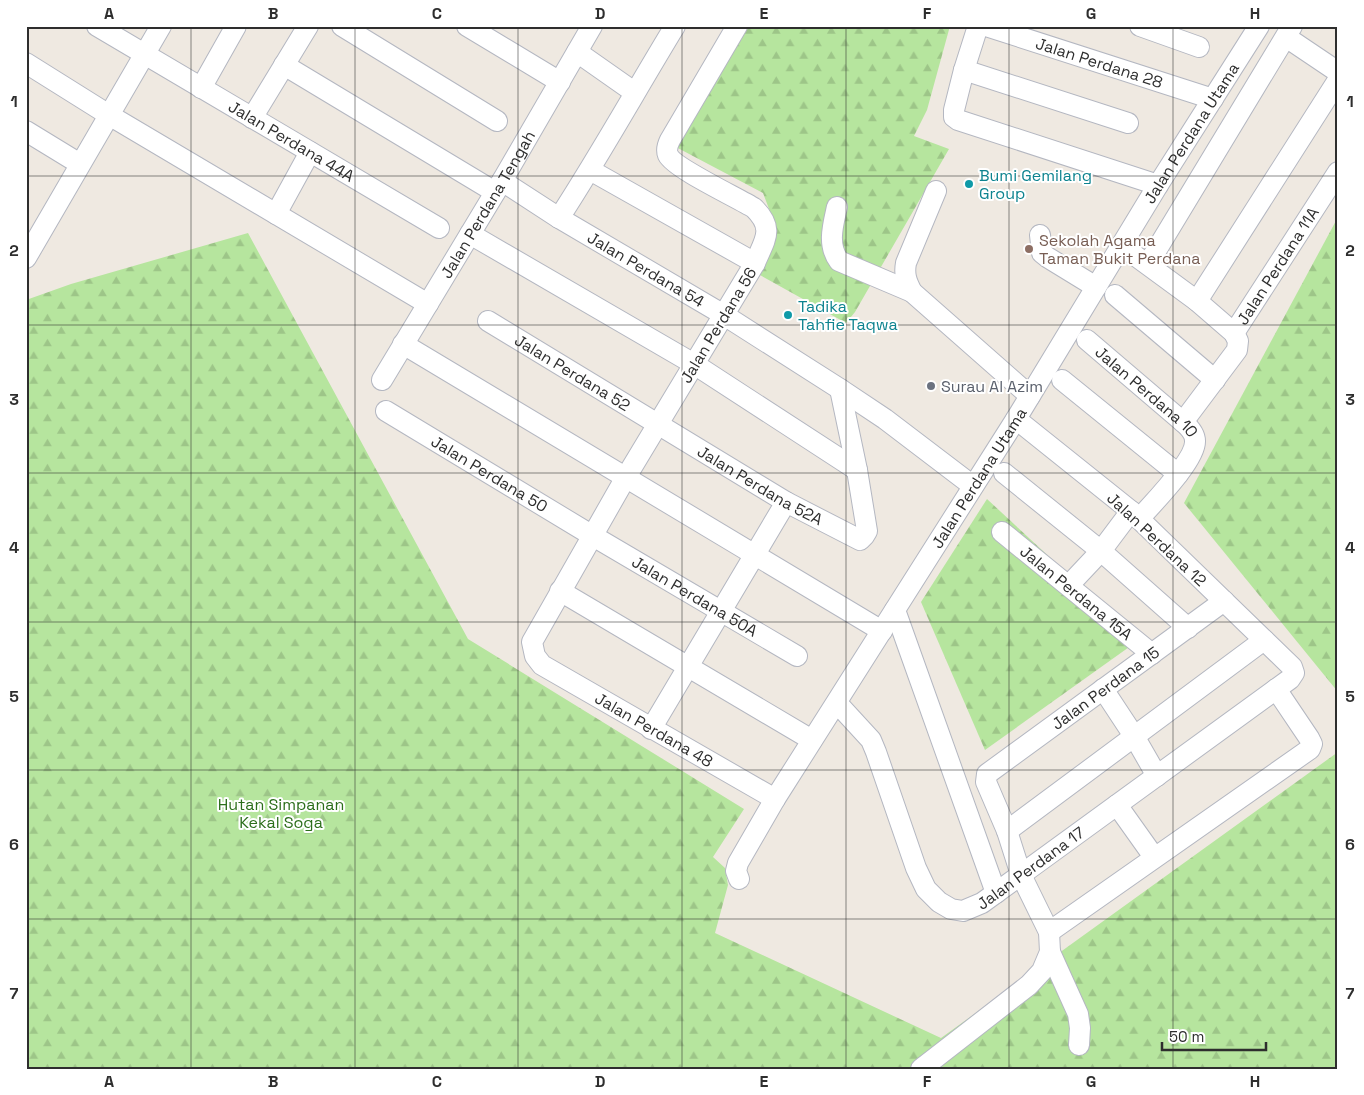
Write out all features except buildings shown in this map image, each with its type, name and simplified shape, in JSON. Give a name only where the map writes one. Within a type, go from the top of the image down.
[{"type":"street","name":"Jalan Perdana 44A","points":[[97,26],[439,228]]},
{"type":"street","points":[[26,258],[162,26]]},
{"type":"street","points":[[200,88],[236,26]]},
{"type":"street","points":[[252,118],[308,26]]},
{"type":"street","points":[[342,26],[497,121]]},
{"type":"street","points":[[467,26],[560,82]]},
{"type":"street","name":"Jalan Perdana Tengah","points":[[382,380],[499,187],[592,26]]},
{"type":"street","points":[[559,218],[590,170],[634,92],[675,26]]},
{"type":"street","name":"Jalan Perdana 56","points":[[535,656],[532,642],[657,424],[755,263],[768,229],[763,217],[754,208],[678,166],[668,155],[667,147],[670,140],[737,26]]},
{"type":"street","points":[[978,26],[964,70],[954,117],[958,120],[1158,185]]},
{"type":"street","name":"Jalan Perdana 28","points":[[986,26],[1213,99]]},
{"type":"street","points":[[1140,26],[1199,46]]},
{"type":"street","name":"Jalan Perdana Utama","points":[[739,879],[736,870],[738,863],[775,800],[1016,419],[1158,185],[1258,26]]},
{"type":"street","points":[[1148,264],[1289,32],[1338,72]]},
{"type":"street","points":[[576,52],[634,92]]},
{"type":"street","points":[[26,63],[109,115],[428,304]]},
{"type":"street","name":"Jalan Perdana 54","points":[[284,65],[499,187],[559,218],[724,315],[885,419],[973,486]]},
{"type":"street","points":[[964,70],[1128,123]]},
{"type":"street","points":[[1197,301],[1338,80]]},
{"type":"street","points":[[26,131],[80,164]]},
{"type":"street","points":[[276,214],[310,152]]},
{"type":"street","points":[[590,170],[755,263]]},
{"type":"street","name":"Jalan Perdana 11A","points":[[1183,422],[1237,350],[1236,337],[1338,172]]},
{"type":"street","points":[[912,292],[904,272],[906,263],[936,191]]},
{"type":"street","points":[[837,207],[832,229],[832,246],[839,261],[912,292],[1030,396]]},
{"type":"street","points":[[470,234],[694,364],[857,470]]},
{"type":"street","points":[[1040,235],[1042,253],[1047,258],[1096,287]]},
{"type":"street","points":[[1122,246],[1197,301],[1236,337]]},
{"type":"street","points":[[1115,295],[1215,380]]},
{"type":"street","name":"Jalan Perdana 52","points":[[488,321],[657,424]]},
{"type":"street","name":"Jalan Perdana 10","points":[[1069,585],[1135,515],[1178,474],[1191,455],[1195,442],[1192,430],[1086,340]]},
{"type":"street","points":[[403,344],[882,631]]},
{"type":"street","points":[[1062,380],[1178,474]]},
{"type":"street","points":[[840,389],[857,470]]},
{"type":"street","name":"Jalan Perdana 50","points":[[386,411],[593,536]]},
{"type":"street","name":"Jalan Perdana 12","points":[[1016,419],[1135,515],[1292,667]]},
{"type":"street","name":"Jalan Perdana 52A","points":[[657,424],[786,502],[860,540],[867,531],[857,470]]},
{"type":"street","points":[[1004,473],[1101,551],[1188,628]]},
{"type":"street","points":[[651,729],[786,502]]},
{"type":"street","name":"Jalan Perdana 15A","points":[[1002,532],[1152,654]]},
{"type":"street","name":"Jalan Perdana 50A","points":[[593,536],[797,656]]},
{"type":"street","points":[[560,591],[812,740]]},
{"type":"street","name":"Jalan Perdana 15","points":[[1007,831],[986,782],[987,774],[1224,601]]},
{"type":"street","points":[[895,610],[996,893]]},
{"type":"street","points":[[1079,1045],[1080,1028],[1078,1014],[1021,875],[1007,831],[1264,640]]},
{"type":"street","name":"Jalan Perdana 48","points":[[535,656],[542,665],[775,800]]},
{"type":"street","name":"Jalan Perdana 17","points":[[837,703],[871,740],[916,868],[926,889],[939,902],[951,909],[962,911],[982,903],[1290,679],[1294,673],[1292,667]]},
{"type":"street","points":[[924,1067],[1029,985],[1042,971],[1049,942],[1154,857],[1310,749],[1312,744],[1309,738],[1276,688]]},
{"type":"street","points":[[1102,689],[1134,736],[1157,776]]},
{"type":"street","points":[[1116,805],[1154,857]]},
{"type":"green space","points":[[748,26],[950,26],[927,110],[914,136],[949,149],[855,312],[846,323],[758,274],[777,230],[763,193],[674,146]]},
{"type":"green space","points":[[1338,217],[1338,692],[1184,503]]},
{"type":"green space","name":"Hutan Simpanan Kekal Soga","points":[[248,233],[468,639],[744,809],[713,857],[725,868],[728,885],[715,933],[941,1038],[1338,752],[1338,1069],[26,1069],[26,300],[71,284]]},
{"type":"green space","points":[[987,499],[1139,640],[985,750],[921,602]]},
{"type":"place","name":"Bumi Gemilang Group","points":[[969,184]]},
{"type":"place","name":"Sekolah Agama Taman Bukit Perdana","points":[[1029,249]]},
{"type":"place","name":"Tadika Tahfie Taqwa","points":[[788,315]]},
{"type":"place","name":"Surau Al Azim","points":[[931,386]]}]
